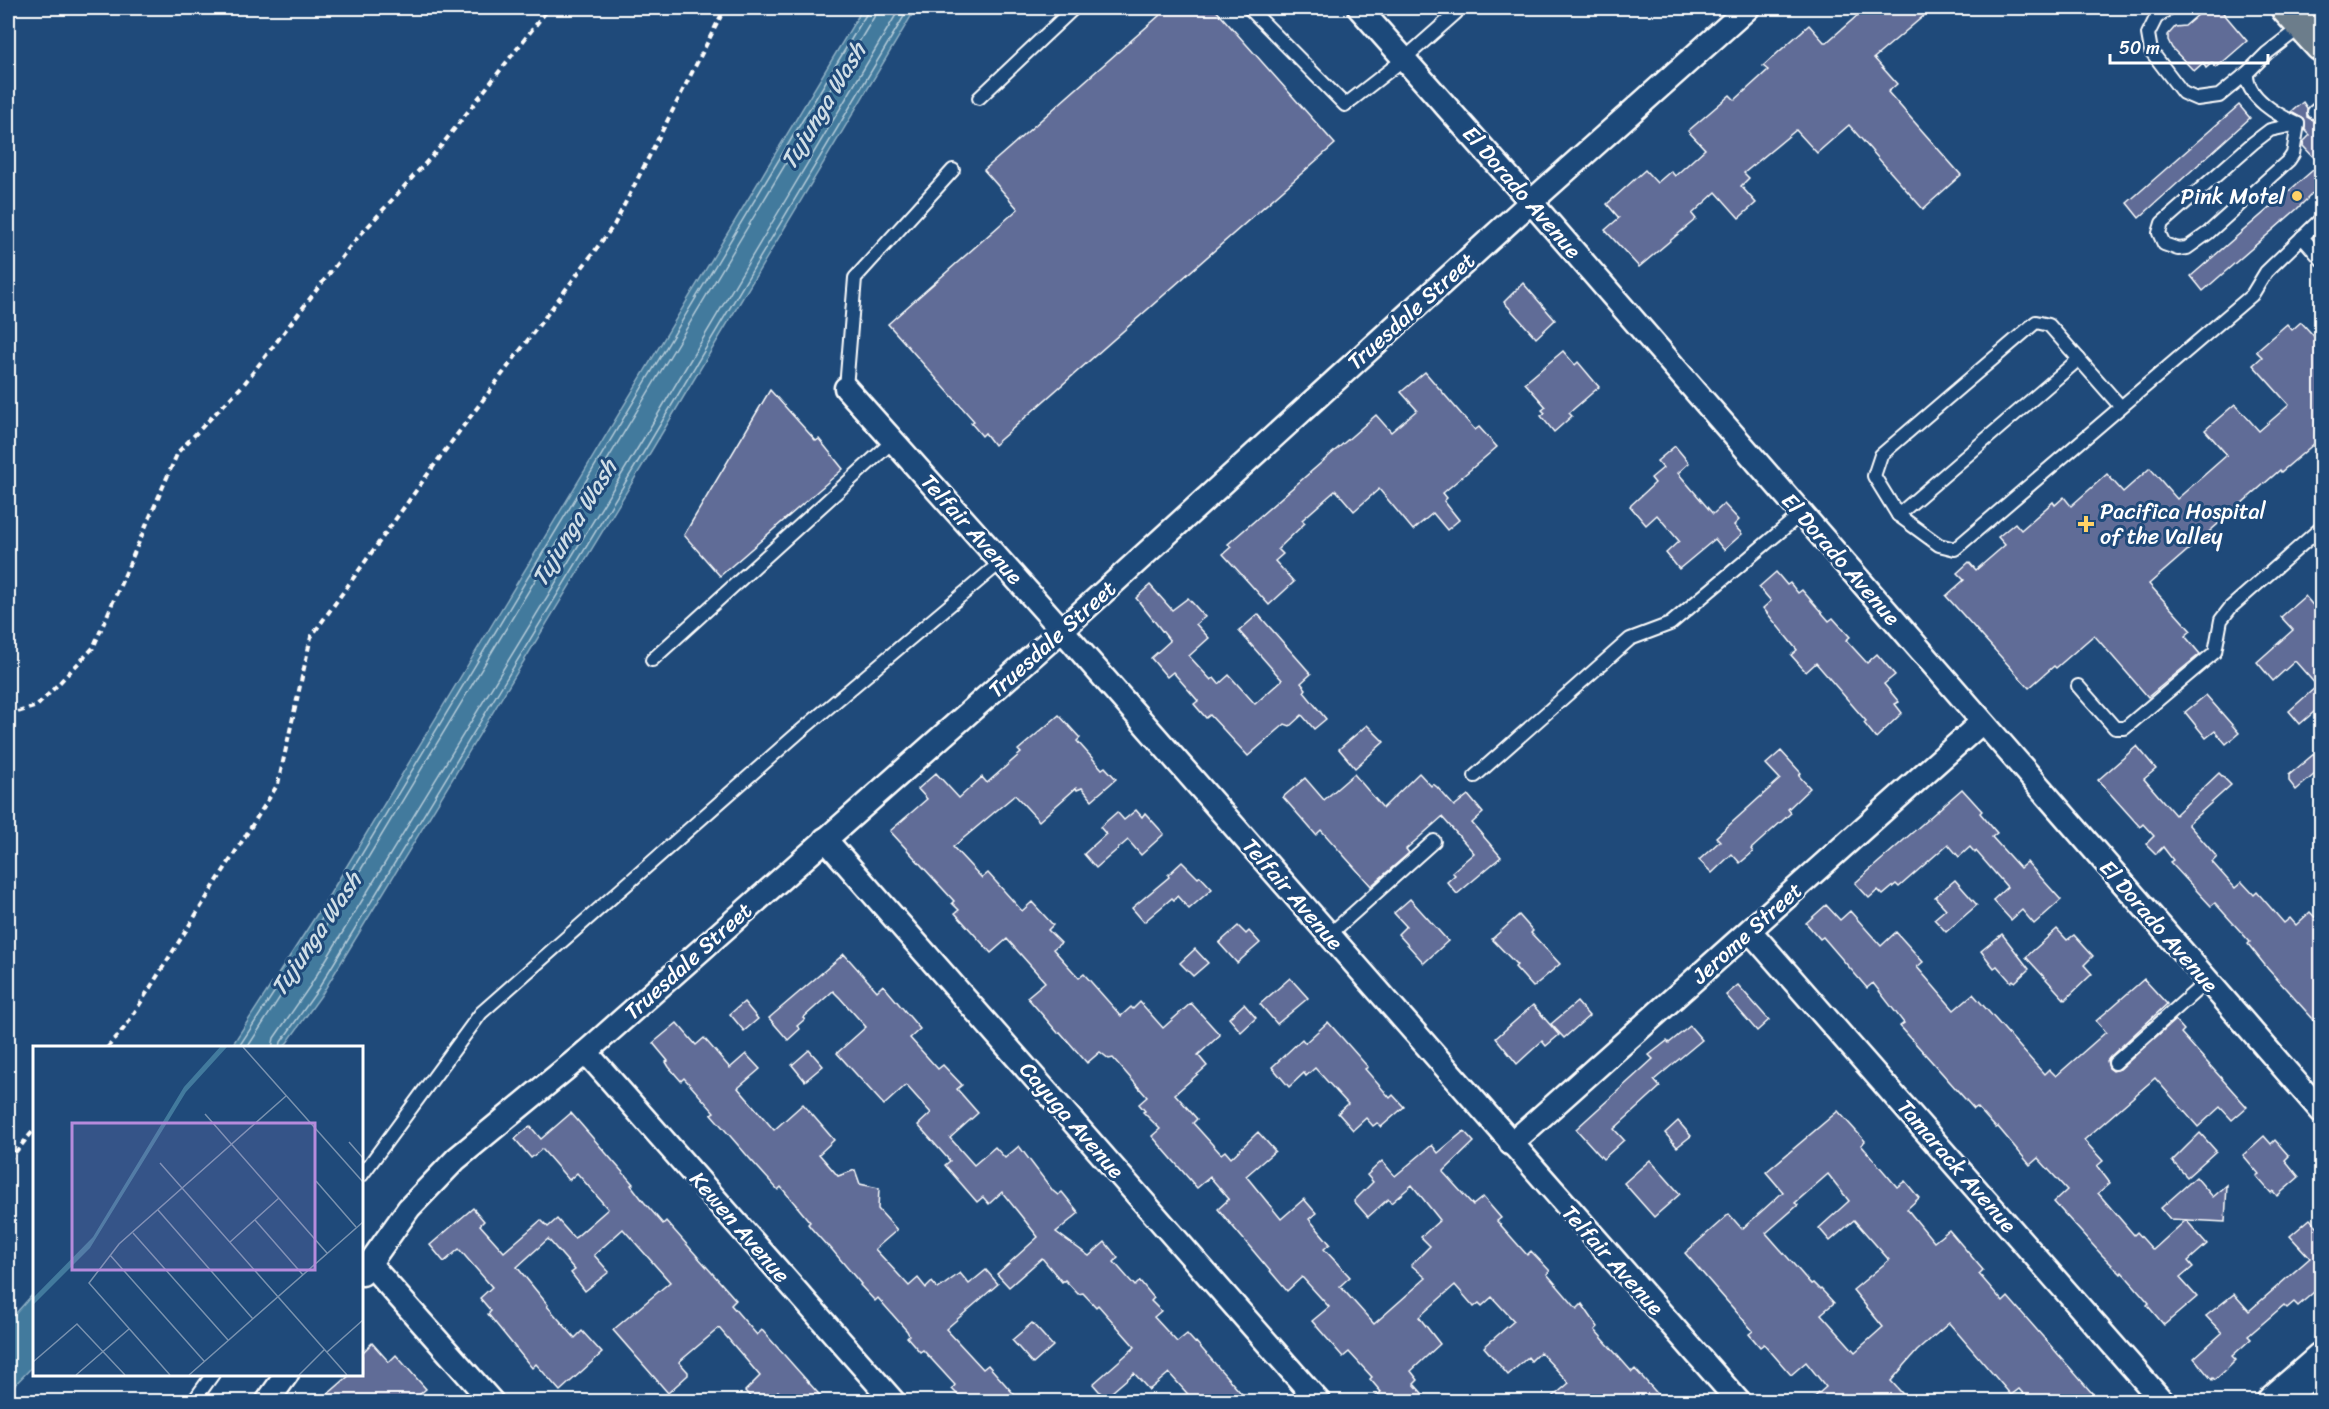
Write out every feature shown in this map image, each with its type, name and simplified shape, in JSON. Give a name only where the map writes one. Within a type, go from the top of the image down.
[{"type":"main road","points":[[2274,1401],[2322,1360]]},
{"type":"street","name":"El Dorado Avenue","points":[[1359,8],[1531,202],[2322,1112]]},
{"type":"street","name":"Truesdale Street","points":[[365,1268],[409,1208],[456,1159],[586,1052],[1062,630],[1531,202],[1748,8]]},
{"type":"street","name":"Telfair Avenue","points":[[846,388],[1062,630],[1739,1401]]},
{"type":"street","name":"Jerome Street","points":[[1511,1144],[1982,722]]},
{"type":"street","name":"Cayuga Avenue","points":[[825,839],[1319,1401]]},
{"type":"street","name":"Tamarack Avenue","points":[[1750,931],[2163,1401]]},
{"type":"street","name":"Kewen Avenue","points":[[586,1052],[894,1401]]},
{"type":"street","points":[[365,1268],[492,1401]]},
{"type":"street","points":[[267,1401],[286,1376]]},
{"type":"lane","points":[[979,98],[1074,8]]},
{"type":"lane","points":[[1249,8],[1345,105],[1404,59],[1456,13],[1452,8]]},
{"type":"lane","points":[[2169,8],[2156,18],[2148,34],[2151,51],[2183,93],[2197,99],[2219,96],[2267,53],[2304,26]]},
{"type":"lane","points":[[2247,73],[2247,81],[2255,95],[2282,117],[2298,124]]},
{"type":"lane","points":[[2298,124],[2293,154],[2289,160],[2208,233],[2187,248],[2178,249],[2164,244],[2159,233],[2162,223],[2253,142],[2270,130],[2298,124]]},
{"type":"lane","points":[[846,388],[855,278],[953,170]]},
{"type":"lane","points":[[2121,407],[2049,325],[2036,322],[1881,455],[1874,476],[1898,515],[1939,545],[1955,549],[2252,295],[2266,272],[2322,218]]},
{"type":"lane","points":[[2302,237],[2322,260]]},
{"type":"lane","points":[[1898,515],[2079,359]]},
{"type":"lane","points":[[652,660],[893,441]]},
{"type":"lane","points":[[1475,776],[1630,639],[1670,624],[1802,514]]},
{"type":"lane","points":[[2078,686],[2115,729],[2125,728],[2215,652],[2221,620],[2231,607],[2320,533]]},
{"type":"lane","points":[[363,1174],[481,1013],[797,734],[1001,562]]},
{"type":"lane","points":[[1329,936],[1434,841]]},
{"type":"lane","points":[[2115,1063],[2207,981]]},
{"type":"lane","points":[[193,1401],[212,1376]]},
{"type":"path","points":[[8,716],[37,706],[93,648],[178,452],[244,384],[352,244],[441,146],[549,8]]},
{"type":"path","points":[[108,1046],[126,1026],[278,784],[311,637],[438,460],[614,225],[724,8]]},
{"type":"path","points":[[8,1161],[33,1131]]},
{"type":"water","name":"Tujunga Wash","points":[[863,8],[916,8],[322,994],[285,1046],[232,1046],[330,894]]},
{"type":"water","points":[[33,1294],[33,1366],[8,1392],[8,1322]]},
{"type":"building","points":[[1168,8],[1214,8],[1335,144],[994,445],[985,433],[982,436],[971,423],[974,421],[888,324],[1018,209],[984,170]]},
{"type":"building","points":[[1866,8],[1933,8],[1874,58],[1897,84],[1888,92],[1961,175],[1923,209],[1849,125],[1817,153],[1796,130],[1744,173],[1749,178],[1741,186],[1756,203],[1739,218],[1716,192],[1692,214],[1696,219],[1639,267],[1605,230],[1619,218],[1607,204],[1645,170],[1657,183],[1671,171],[1675,176],[1705,149],[1688,131],[1730,95],[1735,100],[1768,70],[1763,66],[1809,25],[1824,42],[1827,42]]},
{"type":"building","points":[[2206,8],[2219,8],[2247,41],[2216,68],[2212,63],[2206,68],[2203,63],[2194,71],[2172,48],[2168,35],[2175,27],[2185,26]]},
{"type":"building","name":"Pink Motel","points":[[2303,102],[2307,108],[2307,117],[2312,120],[2317,119],[2322,125],[2322,184],[2297,209],[2203,291],[2191,276],[2320,164],[2303,146],[2304,141],[2310,135],[2305,130],[2305,120],[2291,112]]},
{"type":"building","name":"Pink Motel","points":[[2239,105],[2250,118],[2139,218],[2127,203]]},
{"type":"building","points":[[1523,283],[1555,320],[1536,338],[1504,302]]},
{"type":"building","points":[[2301,322],[2322,345],[2322,437],[2281,472],[2280,470],[2149,584],[2191,631],[2185,636],[2200,654],[2148,697],[2094,635],[2029,688],[1946,596],[1964,580],[1957,573],[1969,562],[1976,570],[2005,545],[1998,537],[2015,523],[2021,530],[2053,502],[2055,505],[2064,497],[2071,506],[2107,474],[2123,492],[2150,468],[2177,499],[2227,455],[2205,430],[2235,404],[2259,431],[2289,405],[2253,365],[2262,357],[2256,351],[2287,324],[2292,330]]},
{"type":"building","points":[[1563,351],[1575,365],[1578,362],[1599,387],[1569,413],[1572,416],[1554,432],[1541,416],[1545,413],[1542,410],[1546,407],[1525,383]]},
{"type":"building","points":[[1425,372],[1475,430],[1479,427],[1497,447],[1443,493],[1447,498],[1444,501],[1459,520],[1447,530],[1433,513],[1413,530],[1379,489],[1354,511],[1336,490],[1302,520],[1305,523],[1278,549],[1283,554],[1275,561],[1294,582],[1269,605],[1223,554],[1231,547],[1228,544],[1376,415],[1391,432],[1417,410],[1401,392]]},
{"type":"building","points":[[770,390],[816,441],[819,439],[843,469],[720,576],[684,535]]},
{"type":"building","points":[[1675,446],[1689,463],[1678,473],[1713,514],[1724,504],[1739,520],[1734,525],[1742,534],[1724,550],[1715,539],[1679,569],[1666,553],[1679,541],[1657,515],[1646,525],[1630,506],[1655,483],[1651,478],[1663,468],[1657,461]]},
{"type":"building","points":[[1776,572],[1787,585],[1790,583],[1798,593],[1802,590],[1829,621],[1833,618],[1850,637],[1846,640],[1867,663],[1877,654],[1895,675],[1884,684],[1899,702],[1895,704],[1902,713],[1876,738],[1864,723],[1866,721],[1816,663],[1806,672],[1791,655],[1797,650],[1763,608],[1771,601],[1759,587]]},
{"type":"building","points":[[1150,585],[1172,610],[1188,598],[1205,617],[1196,624],[1209,638],[1189,656],[1211,680],[1214,678],[1219,684],[1229,675],[1255,704],[1282,680],[1239,631],[1258,614],[1311,674],[1301,683],[1306,689],[1304,692],[1326,719],[1314,729],[1302,715],[1290,726],[1285,724],[1248,756],[1210,715],[1206,718],[1194,704],[1198,701],[1173,672],[1167,677],[1151,658],[1170,641],[1136,598]]},
{"type":"building","points":[[2305,596],[2322,616],[2322,705],[2300,724],[2289,711],[2317,686],[2295,661],[2273,681],[2257,662],[2293,630],[2281,617]]},
{"type":"building","points":[[2206,695],[2239,733],[2226,744],[2215,731],[2206,738],[2185,712]]},
{"type":"building","points":[[1059,715],[1080,738],[1077,741],[1102,769],[1105,767],[1116,779],[1092,800],[1082,788],[1077,790],[1076,788],[1039,821],[1015,795],[953,847],[982,878],[988,873],[1022,911],[1032,902],[1053,925],[1048,930],[1061,943],[1053,949],[1079,978],[1084,974],[1121,1016],[1140,1002],[1163,1028],[1191,1003],[1220,1035],[1198,1055],[1207,1066],[1175,1094],[1197,1119],[1193,1123],[1221,1154],[1225,1151],[1231,1158],[1258,1132],[1275,1151],[1246,1176],[1281,1219],[1304,1199],[1316,1213],[1309,1219],[1330,1244],[1324,1249],[1350,1277],[1340,1286],[1374,1324],[1426,1278],[1411,1265],[1430,1246],[1421,1237],[1440,1220],[1412,1185],[1391,1203],[1388,1199],[1368,1217],[1354,1201],[1373,1182],[1367,1175],[1382,1161],[1395,1176],[1432,1145],[1438,1153],[1464,1131],[1474,1142],[1443,1172],[1473,1205],[1483,1197],[1501,1218],[1497,1221],[1527,1255],[1531,1251],[1550,1271],[1547,1274],[1577,1309],[1582,1304],[1598,1327],[1595,1330],[1632,1372],[1635,1369],[1664,1401],[1548,1401],[1569,1383],[1540,1352],[1531,1361],[1528,1357],[1508,1375],[1484,1347],[1514,1321],[1492,1297],[1482,1306],[1479,1303],[1474,1307],[1455,1285],[1419,1317],[1440,1344],[1411,1371],[1418,1380],[1414,1384],[1429,1401],[1370,1401],[1381,1392],[1370,1379],[1372,1377],[1349,1352],[1343,1357],[1312,1321],[1329,1307],[1302,1277],[1287,1291],[1218,1209],[1229,1199],[1210,1177],[1197,1188],[1152,1136],[1160,1129],[1143,1112],[1145,1111],[1139,1104],[1147,1097],[1113,1058],[1109,1059],[1100,1052],[1087,1063],[1060,1032],[1058,1033],[1027,997],[1045,982],[1007,939],[991,953],[955,913],[959,910],[952,903],[954,901],[890,831],[927,799],[918,789],[936,773],[959,798],[982,777],[987,783],[1021,753],[1018,750]]},
{"type":"building","points":[[1367,725],[1384,742],[1355,768],[1339,749]]},
{"type":"building","points":[[2137,746],[2156,769],[2144,779],[2175,815],[2219,773],[2231,785],[2188,824],[2217,857],[2212,862],[2235,888],[2242,882],[2254,895],[2257,892],[2284,923],[2290,918],[2296,925],[2310,912],[2322,925],[2322,1029],[2268,969],[2248,944],[2250,942],[2215,903],[2211,906],[2170,862],[2173,860],[2163,847],[2156,854],[2146,844],[2154,836],[2143,824],[2140,827],[2098,780]]},
{"type":"building","points":[[2322,747],[2322,768],[2296,790],[2289,781],[2289,775]]},
{"type":"building","points":[[1781,751],[1801,773],[1799,776],[1810,788],[1788,809],[1791,813],[1751,849],[1753,852],[1740,863],[1732,854],[1712,873],[1699,860],[1720,841],[1716,837],[1780,779],[1766,764]]},
{"type":"building","points":[[1419,773],[1431,786],[1433,784],[1437,787],[1454,806],[1468,795],[1483,813],[1472,823],[1501,857],[1457,894],[1447,882],[1455,875],[1452,872],[1474,853],[1442,817],[1406,849],[1409,853],[1371,886],[1321,830],[1316,835],[1283,797],[1305,778],[1324,800],[1354,774],[1383,808]]},
{"type":"building","points":[[1962,789],[1982,811],[1980,813],[1997,833],[1992,837],[2020,868],[2027,862],[2061,900],[2034,924],[2022,910],[2011,920],[1993,900],[2007,887],[1970,847],[1959,857],[1948,844],[1899,887],[1896,884],[1883,895],[1878,890],[1869,898],[1855,883]]},
{"type":"building","points":[[1136,810],[1142,817],[1145,813],[1164,834],[1141,855],[1128,840],[1096,868],[1084,854],[1106,834],[1100,827],[1117,812],[1124,820]]},
{"type":"building","points":[[1182,862],[1212,889],[1189,909],[1177,896],[1174,900],[1172,898],[1144,922],[1132,908],[1169,877],[1168,875]]},
{"type":"building","points":[[1955,880],[1977,905],[1946,932],[1934,919],[1946,909],[1935,897]]},
{"type":"building","points":[[1410,899],[1448,941],[1424,963],[1398,934],[1406,926],[1394,913]]},
{"type":"building","points":[[1826,905],[1840,920],[1850,911],[1881,946],[1896,932],[1923,962],[1917,967],[1954,1010],[1973,994],[2044,1074],[2049,1069],[2056,1076],[2106,1032],[2096,1021],[2144,979],[2167,1004],[2110,1057],[2107,1061],[2109,1068],[2113,1071],[2120,1069],[2175,1020],[2184,1030],[2181,1033],[2247,1107],[2232,1120],[2220,1107],[2198,1127],[2155,1078],[2084,1140],[2103,1161],[2097,1166],[2110,1183],[2098,1193],[2134,1235],[2137,1232],[2153,1250],[2186,1220],[2207,1244],[2188,1261],[2193,1267],[2180,1278],[2197,1297],[2164,1325],[2147,1305],[2149,1303],[2122,1272],[2121,1274],[2101,1254],[2054,1202],[2067,1190],[2038,1158],[2030,1165],[1998,1127],[1996,1128],[1977,1107],[1974,1109],[1900,1026],[1904,1023],[1873,983],[1867,988],[1823,937],[1820,939],[1806,923]]},
{"type":"building","points":[[1519,915],[1533,931],[1531,933],[1560,964],[1533,987],[1515,967],[1517,965],[1492,939]]},
{"type":"building","points":[[1238,926],[1246,934],[1249,931],[1260,943],[1237,963],[1219,943]]},
{"type":"building","points":[[2057,929],[2067,940],[2074,935],[2093,956],[2084,965],[2092,974],[2065,1000],[2026,957]]},
{"type":"building","points":[[2002,934],[2029,969],[2015,982],[2013,980],[2011,982],[1997,966],[1994,968],[1981,951]]},
{"type":"building","points":[[1195,949],[1208,963],[1193,976],[1180,963]]},
{"type":"building","points":[[844,954],[877,991],[883,985],[920,1029],[910,1038],[938,1069],[943,1065],[962,1085],[957,1089],[978,1113],[950,1138],[974,1165],[995,1147],[1005,1158],[1019,1146],[1053,1191],[1058,1195],[1062,1192],[1079,1213],[1056,1232],[1089,1256],[1105,1242],[1118,1258],[1114,1262],[1135,1286],[1140,1281],[1154,1298],[1151,1301],[1161,1311],[1154,1317],[1177,1342],[1187,1334],[1196,1342],[1248,1401],[1194,1401],[1169,1373],[1149,1390],[1134,1373],[1105,1398],[1093,1384],[1135,1347],[1098,1305],[1096,1307],[1083,1293],[1078,1294],[1065,1280],[1062,1282],[1042,1258],[1009,1287],[997,1274],[1038,1237],[1002,1192],[989,1204],[983,1197],[977,1202],[945,1165],[950,1161],[918,1125],[931,1113],[906,1085],[884,1105],[837,1053],[866,1027],[833,991],[803,1018],[805,1019],[797,1026],[800,1029],[788,1040],[769,1018]]},
{"type":"building","points":[[1290,978],[1308,998],[1277,1024],[1260,1004]]},
{"type":"building","points":[[1738,985],[1769,1020],[1757,1031],[1726,995]]},
{"type":"building","points":[[744,1002],[758,1019],[744,1031],[730,1014]]},
{"type":"building","points":[[1577,1002],[1589,1016],[1564,1038],[1551,1024]]},
{"type":"building","points":[[1244,1004],[1256,1018],[1241,1032],[1229,1018]]},
{"type":"building","points":[[1533,1005],[1559,1035],[1546,1046],[1542,1041],[1517,1064],[1496,1038]]},
{"type":"building","points":[[1328,1022],[1368,1067],[1365,1069],[1390,1098],[1393,1095],[1404,1107],[1381,1127],[1377,1123],[1373,1126],[1366,1118],[1353,1130],[1338,1113],[1348,1104],[1315,1068],[1306,1076],[1304,1073],[1289,1087],[1272,1067],[1302,1039],[1305,1043]]},
{"type":"building","points":[[677,1023],[696,1045],[704,1038],[730,1068],[746,1054],[760,1069],[738,1088],[774,1130],[803,1104],[834,1140],[819,1154],[838,1176],[855,1170],[860,1184],[879,1188],[878,1209],[897,1230],[875,1249],[909,1286],[918,1278],[926,1288],[932,1282],[938,1289],[960,1273],[969,1284],[986,1270],[998,1284],[946,1329],[983,1369],[988,1365],[1020,1401],[964,1401],[952,1389],[955,1385],[923,1350],[920,1352],[907,1337],[909,1335],[907,1331],[878,1298],[875,1301],[860,1285],[829,1246],[811,1228],[808,1224],[810,1222],[781,1187],[778,1190],[711,1114],[714,1112],[684,1078],[681,1081],[669,1067],[666,1062],[668,1061],[653,1043]]},
{"type":"building","points":[[1690,1026],[1702,1040],[1654,1080],[1660,1087],[1614,1129],[1624,1140],[1603,1159],[1576,1129],[1653,1059],[1649,1055]]},
{"type":"building","points":[[809,1050],[823,1066],[805,1081],[792,1065]]},
{"type":"building","points":[[1838,1111],[1865,1141],[1861,1145],[1897,1187],[1905,1181],[1919,1198],[1907,1209],[1934,1242],[1949,1230],[1983,1270],[1979,1274],[2003,1302],[2008,1297],[2099,1401],[2030,1401],[2019,1389],[2011,1395],[1949,1323],[1917,1351],[1891,1381],[1909,1401],[1810,1401],[1826,1387],[1806,1362],[1791,1375],[1764,1344],[1760,1347],[1749,1334],[1753,1331],[1685,1253],[1729,1214],[1742,1229],[1783,1192],[1766,1172]],"holes":[[[1828,1174],[1849,1201],[1819,1228],[1830,1241],[1854,1220],[1889,1260],[1853,1290],[1883,1327],[1855,1352],[1821,1314],[1834,1303],[1821,1289],[1811,1284],[1766,1233]]]},
{"type":"building","points":[[571,1113],[633,1184],[631,1185],[663,1224],[666,1221],[736,1300],[731,1305],[757,1335],[762,1330],[825,1401],[788,1401],[778,1391],[767,1401],[754,1401],[745,1391],[760,1376],[719,1328],[679,1362],[688,1375],[668,1393],[613,1330],[670,1282],[623,1229],[594,1255],[609,1272],[585,1291],[571,1273],[575,1270],[548,1239],[517,1267],[575,1338],[582,1331],[602,1353],[560,1391],[536,1364],[532,1368],[488,1314],[491,1311],[480,1298],[492,1287],[459,1249],[444,1262],[430,1245],[473,1208],[484,1221],[480,1225],[504,1252],[541,1220],[548,1227],[557,1219],[574,1238],[608,1209],[577,1173],[569,1180],[542,1149],[531,1158],[515,1139],[530,1126],[541,1139]]},
{"type":"building","points":[[1678,1121],[1691,1136],[1677,1147],[1665,1133]]},
{"type":"building","points":[[2200,1133],[2216,1151],[2187,1177],[2172,1161]]},
{"type":"building","points":[[2264,1136],[2271,1144],[2275,1140],[2289,1156],[2285,1160],[2299,1177],[2277,1196],[2273,1191],[2271,1193],[2256,1176],[2259,1174],[2243,1155]]},
{"type":"building","points":[[1650,1160],[1680,1194],[1654,1217],[1624,1183]]},
{"type":"building","points":[[2196,1177],[2213,1197],[2227,1185],[2225,1222],[2170,1219],[2161,1208]]},
{"type":"building","points":[[2310,1219],[2322,1231],[2322,1285],[2298,1306],[2294,1302],[2287,1308],[2284,1305],[2248,1336],[2251,1339],[2232,1356],[2236,1360],[2215,1380],[2213,1378],[2212,1380],[2194,1358],[2222,1333],[2206,1316],[2234,1294],[2249,1311],[2310,1258],[2290,1236]]},
{"type":"building","points":[[1032,1323],[1053,1346],[1033,1364],[1012,1340]]},
{"type":"building","points":[[372,1343],[389,1362],[396,1355],[426,1389],[412,1401],[320,1401],[349,1376],[363,1376],[363,1352]]},
{"type":"place","name":"Pink Motel","points":[[2297,196]]},
{"type":"place","name":"Pacifica Hospital of the Valley","points":[[2086,524]]}]
